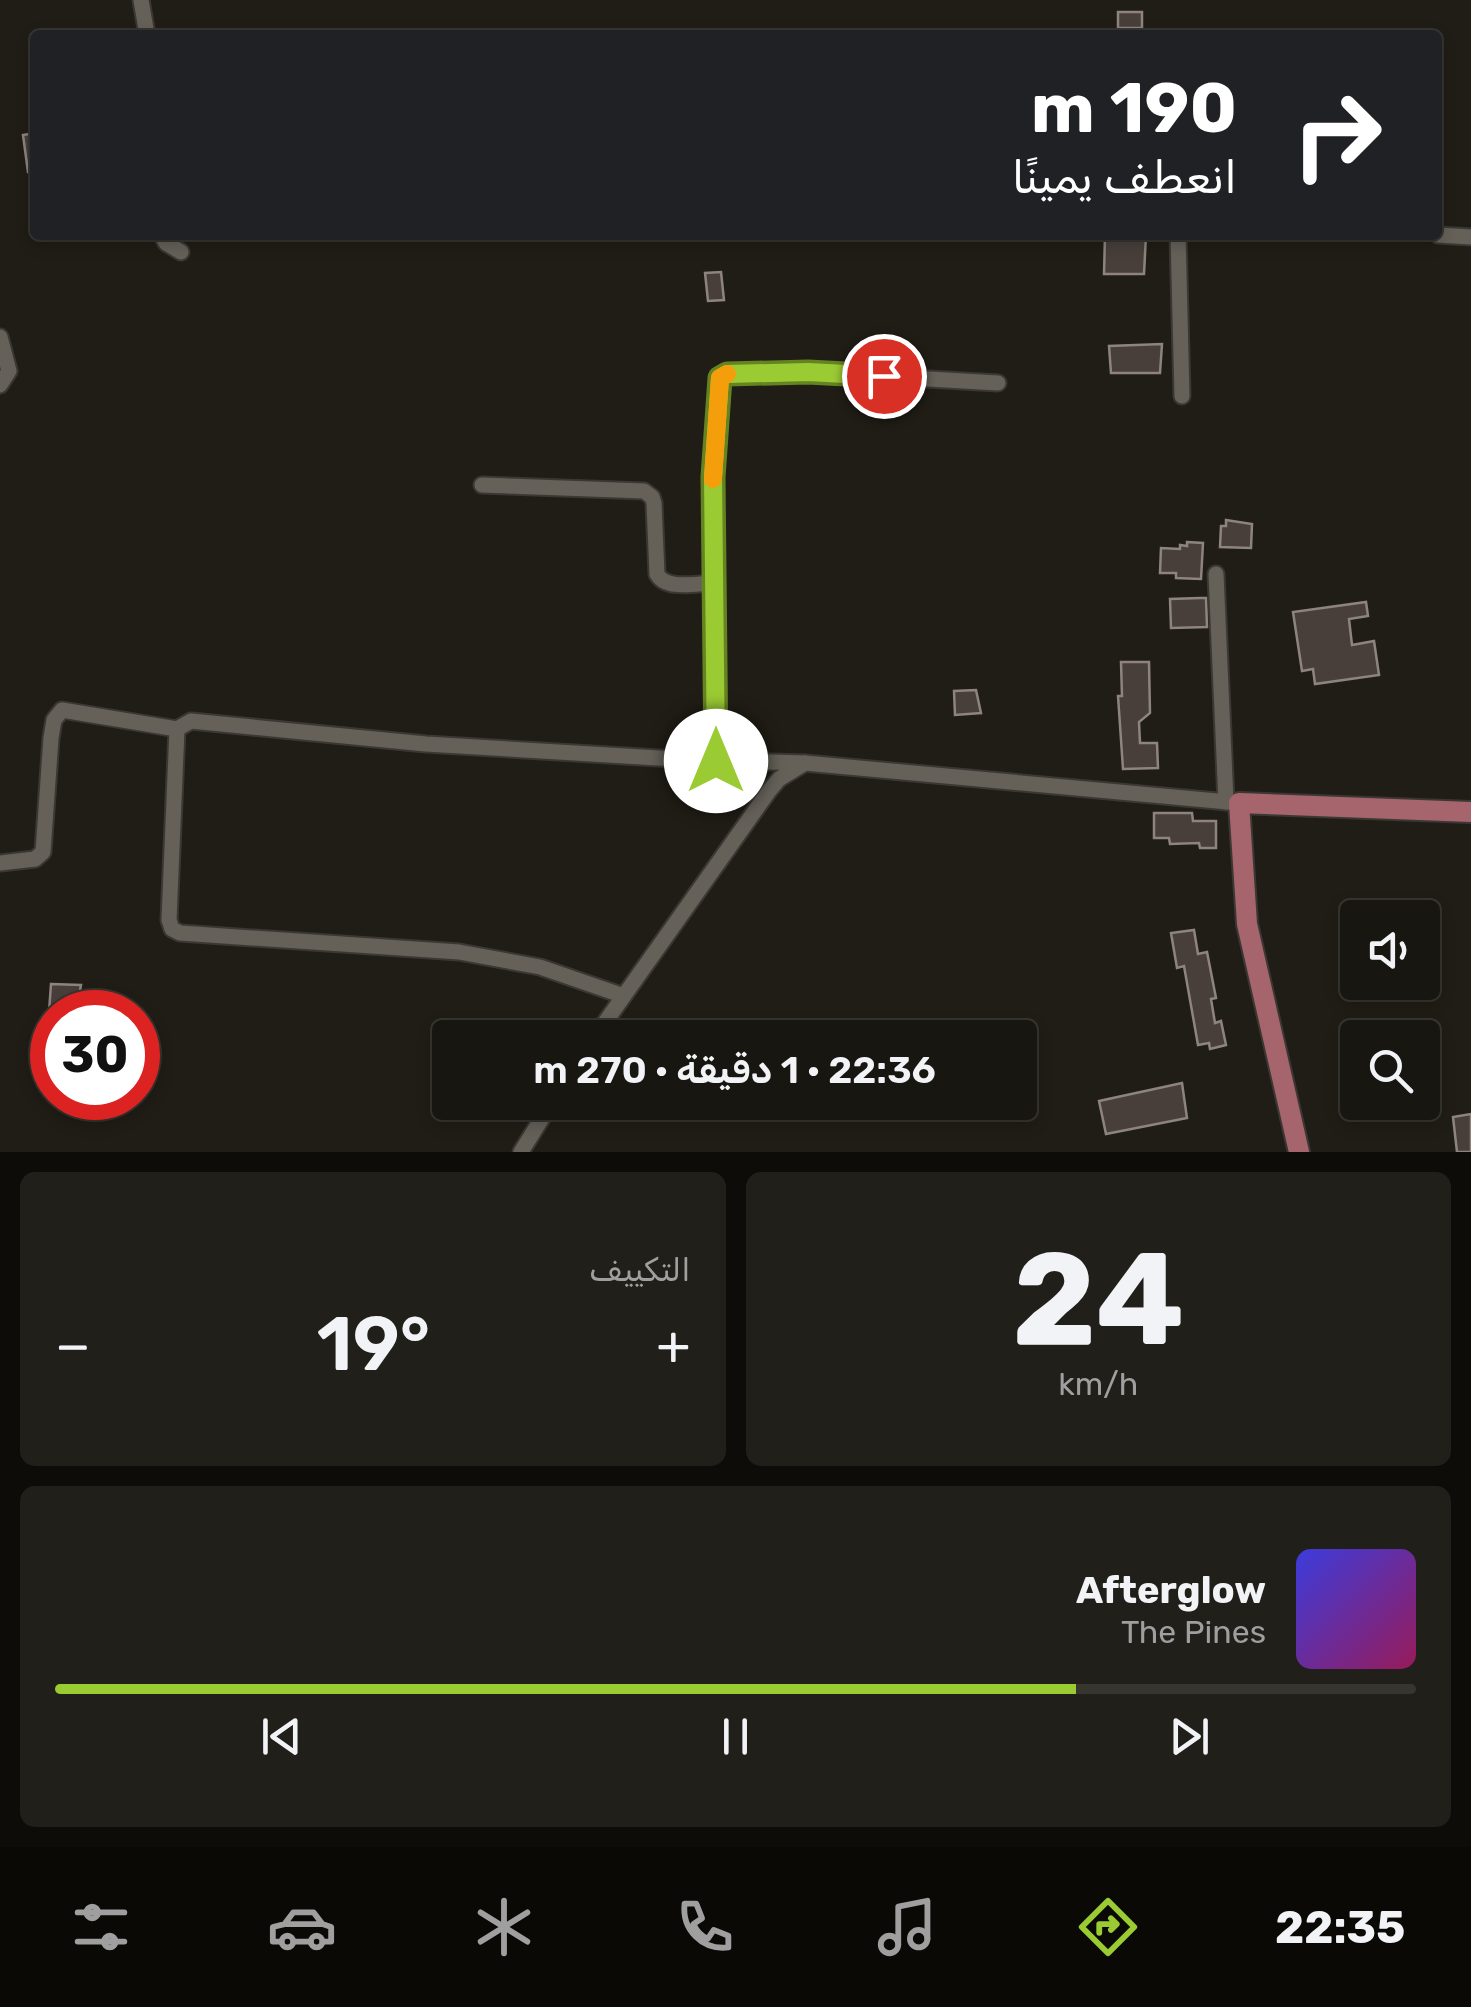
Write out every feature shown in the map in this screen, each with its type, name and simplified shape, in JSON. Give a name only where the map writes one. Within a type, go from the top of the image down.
[{"type":"main road","points":[[1298,1152],[1247,924],[1232,803],[1471,812]]},
{"type":"street","points":[[140,0],[146,30]]},
{"type":"street","points":[[1442,235],[1471,236]]},
{"type":"street","points":[[164,240],[181,252]]},
{"type":"street","points":[[1178,240],[1182,396]]},
{"type":"street","points":[[0,337],[9,371],[0,385]]},
{"type":"street","points":[[716,761],[713,477],[720,378],[808,372],[998,383]]},
{"type":"street","points":[[482,485],[644,492],[654,503],[660,580],[668,584],[714,583]]},
{"type":"street","points":[[0,864],[34,860],[43,852],[51,738],[59,712],[86,712],[177,729],[191,722],[426,744],[804,763],[1232,803],[1216,574]]},
{"type":"street","points":[[177,729],[169,920],[172,929],[266,941],[355,943],[459,952],[540,967],[621,995]]},
{"type":"street","points":[[605,1020],[778,779],[804,763]]},
{"type":"street","points":[[520,1152],[540,1120]]},
{"type":"building","points":[[1118,12],[1142,12],[1142,28],[1118,28]]},
{"type":"building","points":[[30,134],[30,172],[28,172],[23,135]]},
{"type":"building","points":[[1105,240],[1146,240],[1144,274],[1104,274]]},
{"type":"building","points":[[721,272],[724,300],[708,301],[705,273]]},
{"type":"building","points":[[1162,344],[1160,373],[1111,373],[1109,346]]},
{"type":"building","points":[[1226,520],[1252,524],[1251,548],[1220,547],[1221,526],[1226,526]]},
{"type":"building","points":[[1187,542],[1203,543],[1201,579],[1160,573],[1161,548],[1180,549]]},
{"type":"building","points":[[1206,598],[1207,627],[1171,628],[1170,599]]},
{"type":"building","points":[[1366,602],[1368,616],[1349,619],[1352,645],[1374,641],[1379,675],[1315,684],[1313,669],[1302,671],[1293,612]]},
{"type":"building","points":[[1121,662],[1149,662],[1150,713],[1139,722],[1140,743],[1157,743],[1158,768],[1123,769],[1118,696],[1122,696]]},
{"type":"building","points":[[976,690],[981,713],[955,715],[954,691]]},
{"type":"building","points":[[1154,813],[1192,813],[1193,821],[1216,821],[1216,848],[1200,848],[1199,843],[1170,844],[1169,838],[1154,838]]},
{"type":"building","points":[[1194,930],[1198,954],[1207,952],[1216,998],[1211,999],[1215,1023],[1221,1021],[1226,1045],[1210,1049],[1209,1043],[1198,1045],[1184,966],[1177,968],[1171,933]]},
{"type":"building","points":[[51,984],[81,985],[80,990],[51,990]]},
{"type":"building","points":[[1182,1083],[1187,1118],[1106,1134],[1099,1101]]},
{"type":"building","points":[[1471,1114],[1471,1152],[1457,1152],[1453,1117]]},
{"type":"slow traffic","points":[[713,479],[720,378],[727,374]]},
{"type":"route","points":[[716,761],[713,477],[720,378],[727,374],[808,372],[884,376]]}]
